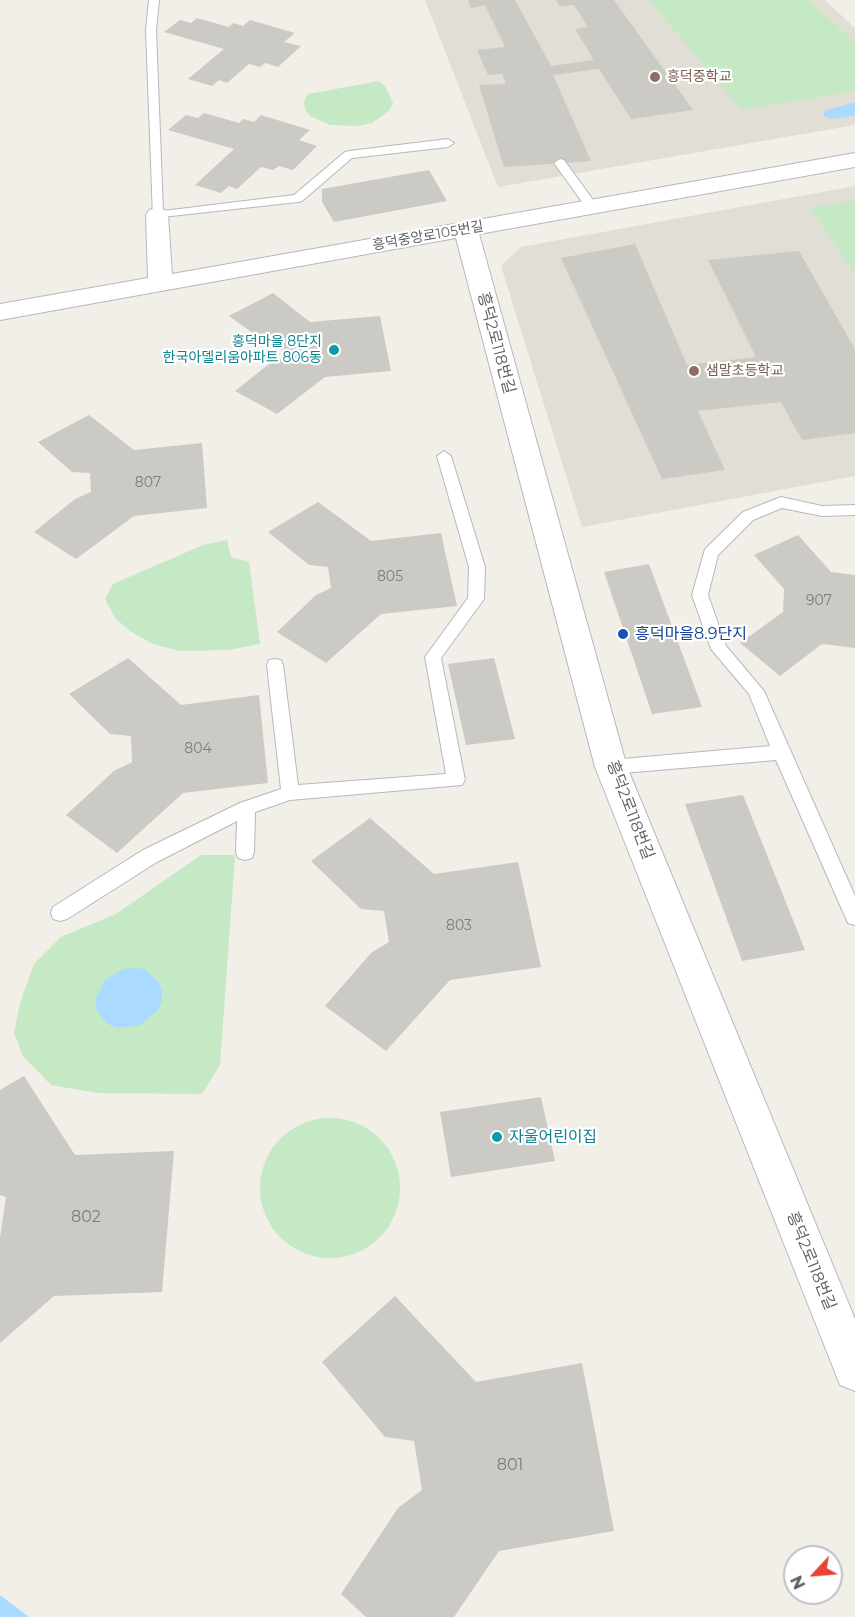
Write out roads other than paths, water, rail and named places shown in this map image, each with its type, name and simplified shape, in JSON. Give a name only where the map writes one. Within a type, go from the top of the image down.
[{"type":"street","name":"흥덕중앙로105번길","points":[[0,312],[855,160]]},
{"type":"street","points":[[157,215],[160,284]]},
{"type":"street","name":"흥덕2로118번길","points":[[465,230],[611,767],[855,1370]]},
{"type":"lane","points":[[154,0],[151,30],[157,215],[298,198],[349,155],[448,143]]},
{"type":"lane","points":[[560,163],[592,207]]},
{"type":"lane","points":[[60,913],[150,856],[246,808],[290,793],[456,780],[434,657],[476,599],[477,567],[444,456]]},
{"type":"lane","points":[[855,510],[822,511],[781,501],[748,516],[711,554],[700,595],[719,649],[756,691],[855,917]]},
{"type":"lane","points":[[275,665],[290,793]]},
{"type":"lane","points":[[611,767],[781,752]]},
{"type":"lane","points":[[245,852],[246,808]]},
{"type":"water","points":[[855,102],[855,116],[831,119],[824,116],[824,111]]},
{"type":"water","points":[[123,969],[144,969],[159,982],[162,1001],[157,1011],[140,1025],[118,1028],[108,1024],[101,1017],[96,1008],[96,999],[105,980]]},
{"type":"water","points":[[0,1595],[29,1617],[0,1617]]},
{"type":"place","name":"흥덕중학교","points":[[655,77]]},
{"type":"place","name":"흥덕마을 8단지 한국아델리움아파트 806동","points":[[334,350]]},
{"type":"place","name":"샘말초등학교","points":[[694,371]]},
{"type":"place","name":"흥덕마을8.9단지","points":[[623,634]]},
{"type":"place","name":"자울어린이집","points":[[497,1137]]}]
